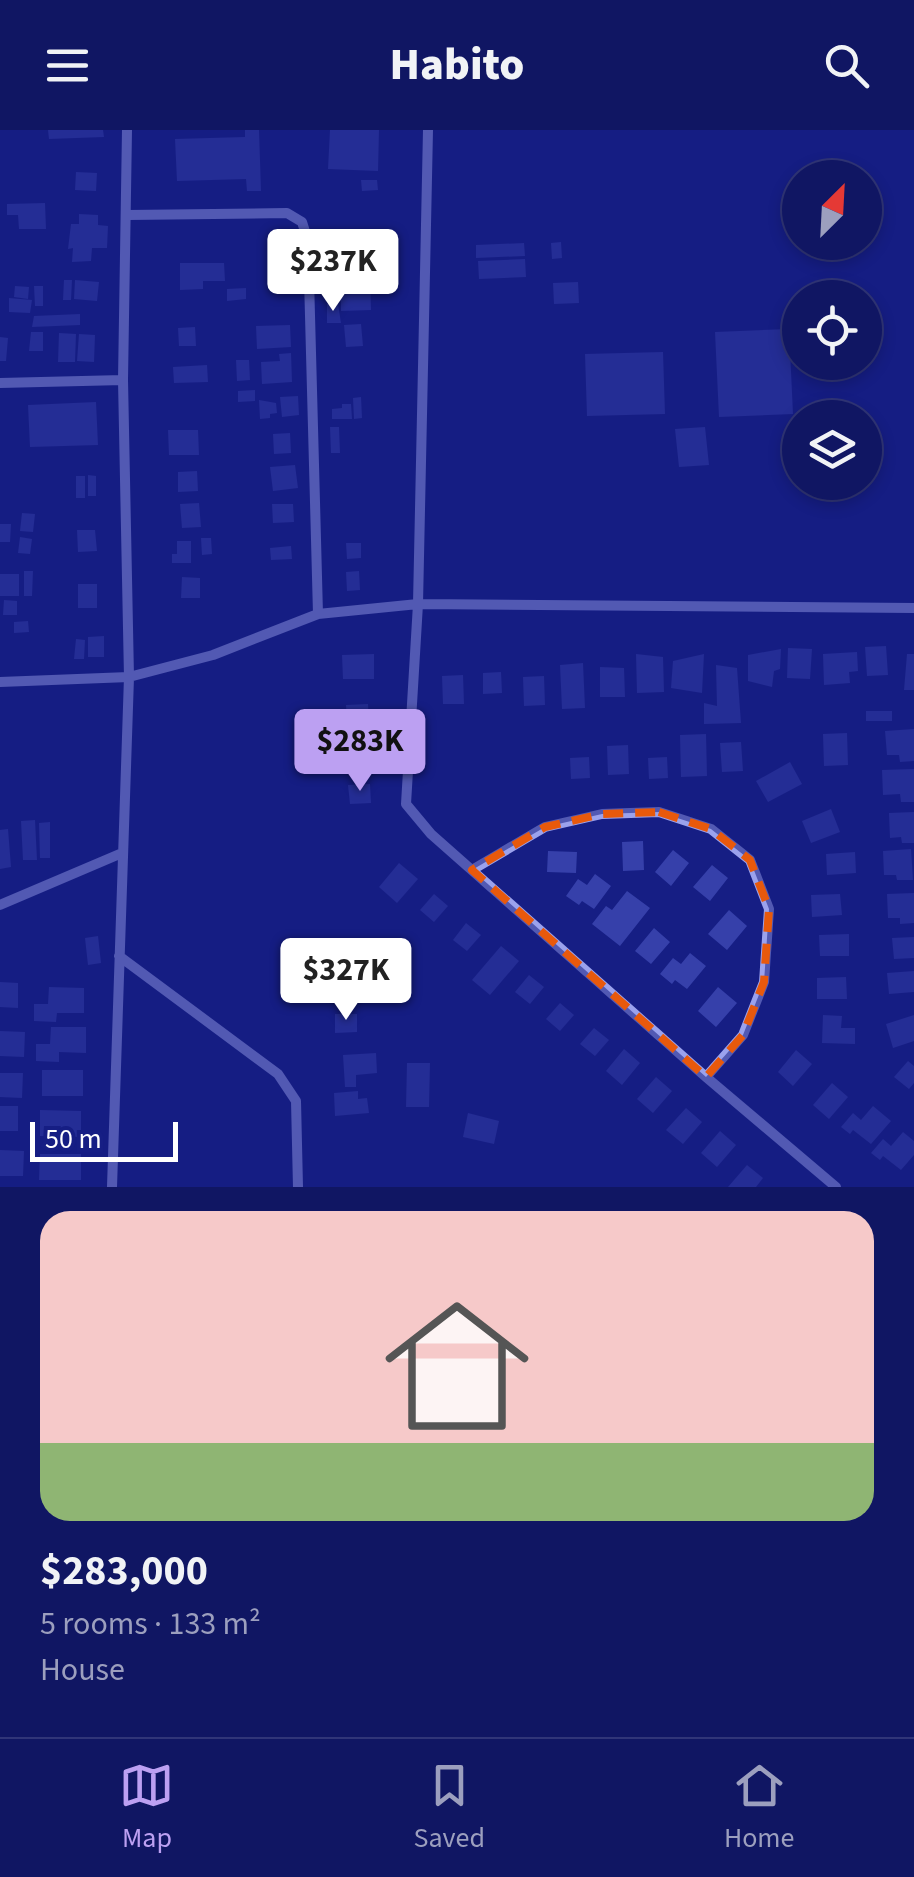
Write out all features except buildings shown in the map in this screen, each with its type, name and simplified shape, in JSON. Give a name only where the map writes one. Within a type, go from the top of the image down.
[{"type":"street","points":[[112,1187],[129,677],[123,380],[127,130]]},
{"type":"street","points":[[428,130],[418,604],[406,804],[431,834],[836,1187]]},
{"type":"street","points":[[128,215],[287,212],[302,222],[308,241],[318,614]]},
{"type":"street","points":[[0,383],[123,380]]},
{"type":"street","points":[[0,682],[129,677],[213,656],[318,614],[418,604],[914,608]]},
{"type":"street","points":[[472,870],[545,827],[602,814],[659,812],[710,829],[750,860],[768,909],[764,982],[743,1036],[706,1077]]},
{"type":"street","points":[[0,904],[122,853]]},
{"type":"street","points":[[118,956],[278,1074],[296,1101],[298,1187]]},
{"type":"highlighted area","points":[[659,812],[711,829],[750,860],[769,909],[764,982],[743,1035],[706,1077],[472,870],[545,827],[602,814]]}]
